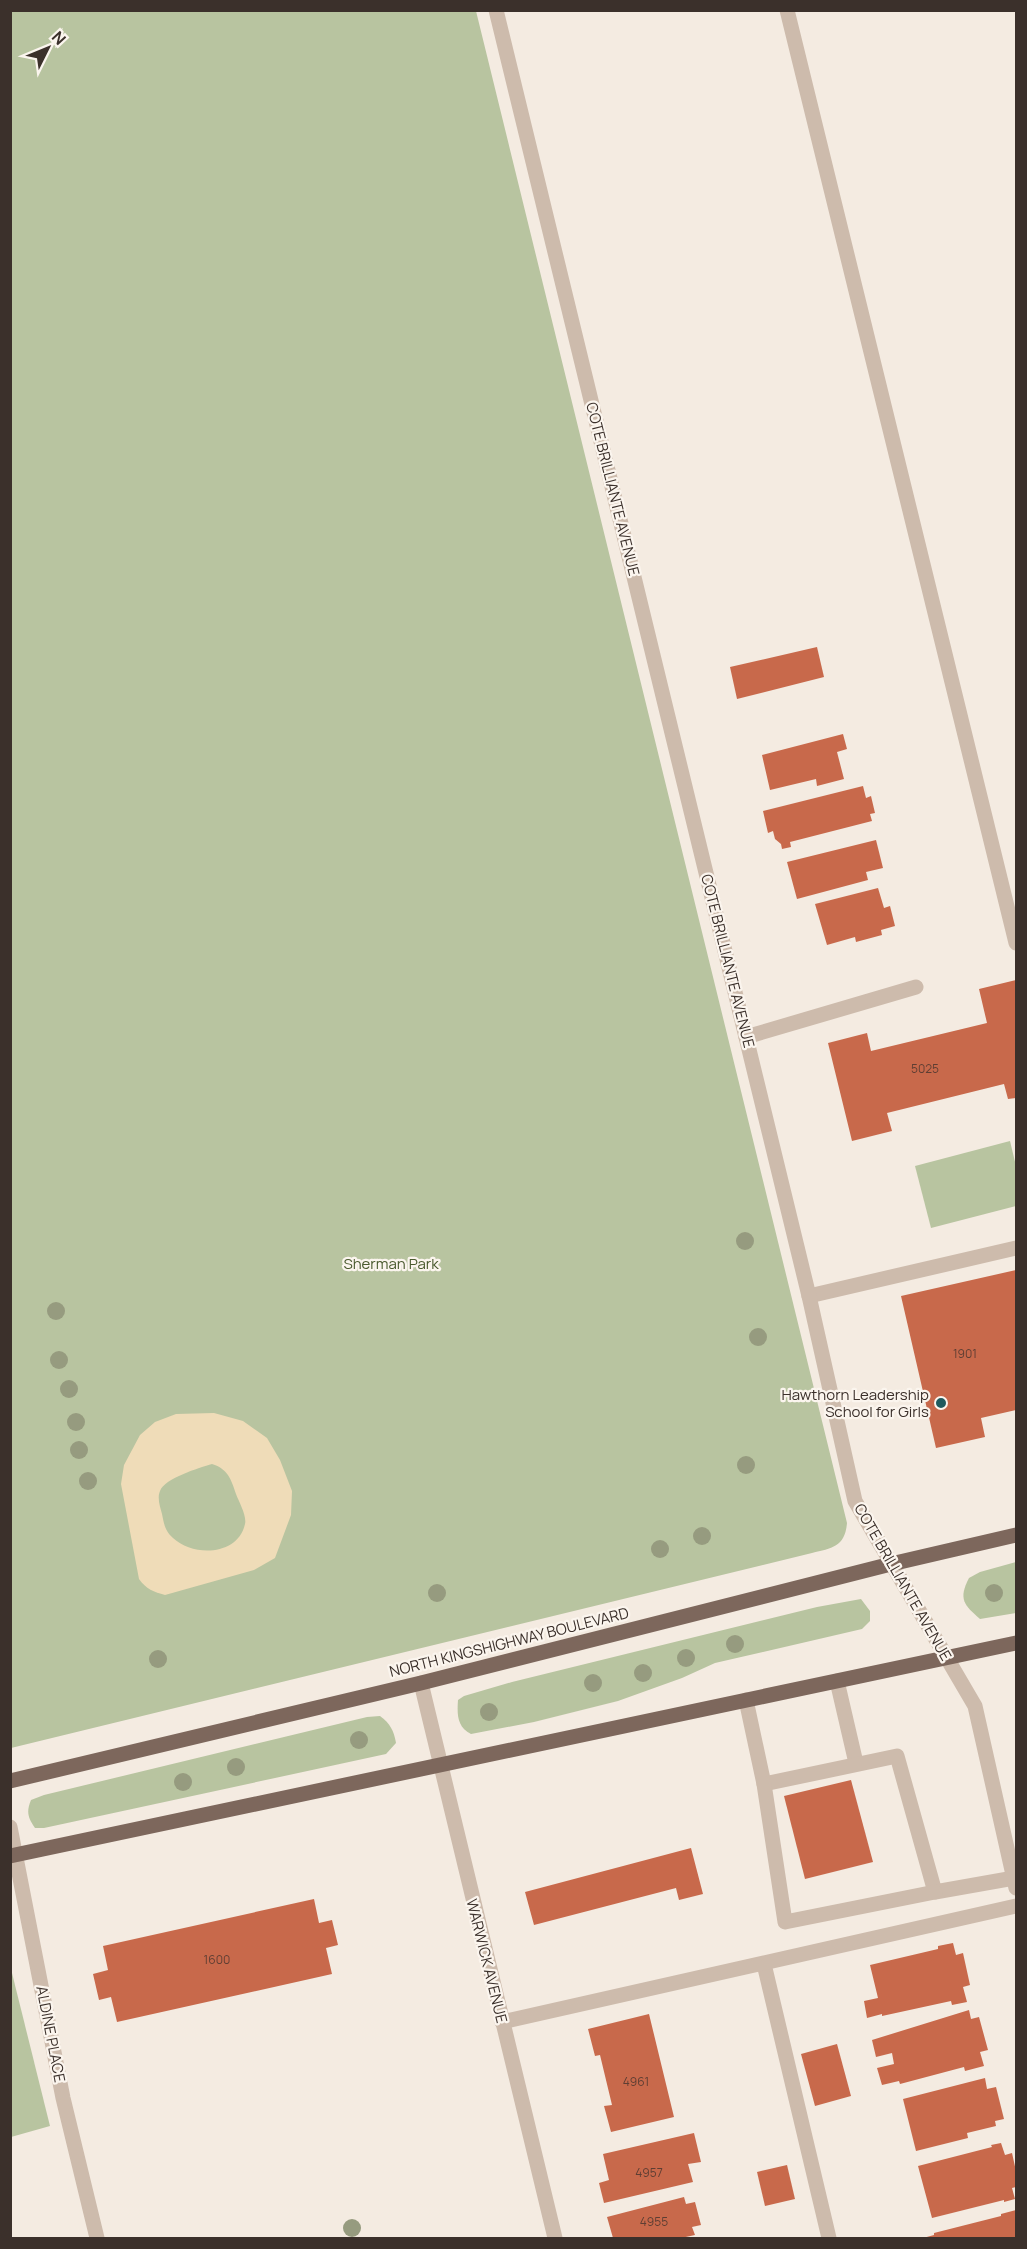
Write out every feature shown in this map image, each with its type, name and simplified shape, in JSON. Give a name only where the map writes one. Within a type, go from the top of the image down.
[{"type":"main road","name":"NORTH KINGSHIGHWAY BOULEVARD","points":[[10,1781],[420,1683],[891,1564],[1017,1535]]},
{"type":"main road","points":[[13,1856],[1017,1643]]},
{"type":"street","name":"COTE BRILLIANTE AVENUE","points":[[496,10],[809,1296],[855,1501],[975,1706],[1015,1883]]},
{"type":"street","points":[[787,10],[1017,943]]},
{"type":"street","points":[[746,1037],[916,987]]},
{"type":"street","points":[[809,1296],[1017,1248]]},
{"type":"street","points":[[837,1681],[856,1763]]},
{"type":"street","name":"WARWICK AVENUE","points":[[420,1683],[555,2238]]},
{"type":"street","points":[[746,1701],[764,1784],[785,1922],[935,1892],[1015,1883]]},
{"type":"street","points":[[764,1784],[897,1756],[935,1892]]},
{"type":"street","name":"ALDINE PLACE","points":[[10,1827],[13,1856],[63,2098],[97,2238]]},
{"type":"street","points":[[502,2022],[1017,1906]]},
{"type":"street","points":[[764,1964],[829,2238]]},
{"type":"green space","name":"Sherman Park","points":[[10,11],[476,11],[847,1523],[844,1537],[831,1548],[11,1748]]},
{"type":"green space","points":[[1010,1141],[1016,1166],[1016,1206],[931,1228],[915,1166]]},
{"type":"green space","points":[[1016,1562],[1016,1613],[980,1619],[964,1601],[964,1591],[969,1578],[980,1572]]},
{"type":"green space","points":[[861,1599],[870,1611],[870,1621],[862,1629],[715,1663],[682,1678],[618,1701],[534,1722],[471,1734],[460,1724],[458,1700],[464,1696],[512,1682],[817,1607]]},
{"type":"green space","points":[[380,1716],[391,1728],[396,1743],[386,1754],[44,1828],[35,1828],[29,1818],[31,1800],[44,1795],[367,1717]]},
{"type":"green space","points":[[10,1965],[50,2126],[11,2137],[10,2137]]},
{"type":"sand","points":[[214,1413],[243,1421],[267,1438],[280,1460],[292,1491],[291,1515],[275,1558],[254,1570],[165,1595],[150,1590],[139,1579],[121,1484],[124,1465],[140,1435],[155,1422],[176,1414]],"holes":[[[212,1464],[230,1479],[244,1513],[245,1524],[241,1535],[224,1548],[214,1550],[192,1548],[173,1538],[167,1530],[159,1494],[163,1486],[175,1478]]]},
{"type":"building","points":[[817,647],[824,677],[737,699],[730,667]]},
{"type":"building","points":[[843,734],[847,749],[837,752],[844,779],[817,786],[816,779],[770,790],[762,755]]},
{"type":"building","points":[[863,786],[866,798],[871,796],[875,813],[870,814],[872,821],[790,842],[791,847],[782,849],[773,831],[768,833],[763,811]]},
{"type":"building","points":[[876,840],[883,868],[866,872],[868,880],[797,899],[787,862]]},
{"type":"building","points":[[878,888],[884,908],[890,906],[895,926],[881,930],[882,935],[856,942],[855,937],[827,945],[815,904]]},
{"type":"building","points":[[1016,980],[1016,1098],[1008,1099],[1004,1084],[887,1113],[892,1131],[852,1141],[828,1043],[867,1033],[871,1051],[987,1023],[979,989]]},
{"type":"building","name":"Hawthorn Leadership School for Girls","points":[[1016,1270],[1016,1410],[981,1418],[985,1437],[936,1448],[901,1296]]},
{"type":"building","points":[[851,1780],[873,1862],[805,1879],[784,1796]]},
{"type":"building","points":[[691,1848],[703,1894],[679,1900],[676,1888],[534,1925],[525,1892]]},
{"type":"building","points":[[314,1899],[319,1923],[332,1920],[338,1945],[326,1948],[332,1974],[117,2022],[111,1997],[99,2000],[93,1974],[108,1970],[103,1946]]},
{"type":"building","points":[[953,1943],[956,1955],[963,1953],[970,1985],[963,1987],[967,2002],[952,2005],[951,2001],[867,2018],[864,2001],[878,1998],[870,1965],[938,1949],[938,1946]]},
{"type":"building","points":[[969,2010],[971,2019],[979,2017],[988,2050],[980,2052],[984,2066],[965,2071],[964,2067],[900,2084],[899,2081],[882,2085],[877,2068],[894,2064],[892,2053],[876,2057],[872,2040]]},
{"type":"building","points":[[649,2014],[674,2117],[611,2132],[604,2106],[612,2105],[600,2055],[595,2056],[588,2029]]},
{"type":"building","points":[[837,2044],[851,2096],[815,2106],[801,2054]]},
{"type":"building","points":[[985,2078],[987,2089],[996,2087],[1004,2119],[995,2121],[996,2126],[967,2133],[968,2138],[916,2151],[903,2099]]},
{"type":"building","points":[[694,2133],[701,2162],[688,2164],[693,2182],[604,2203],[599,2183],[609,2180],[603,2154]]},
{"type":"building","points":[[1001,2143],[1005,2155],[1012,2153],[1016,2171],[1016,2187],[1012,2188],[1015,2199],[932,2218],[918,2166]]},
{"type":"building","points":[[787,2165],[795,2199],[765,2206],[757,2172]]},
{"type":"building","points":[[684,2197],[686,2204],[695,2202],[701,2225],[692,2227],[695,2235],[681,2238],[613,2238],[607,2217]]},
{"type":"building","points":[[1016,2210],[1016,2238],[923,2238],[934,2235],[934,2233]]},
{"type":"place","name":"Hawthorn Leadership School for Girls","points":[[941,1403]]}]
